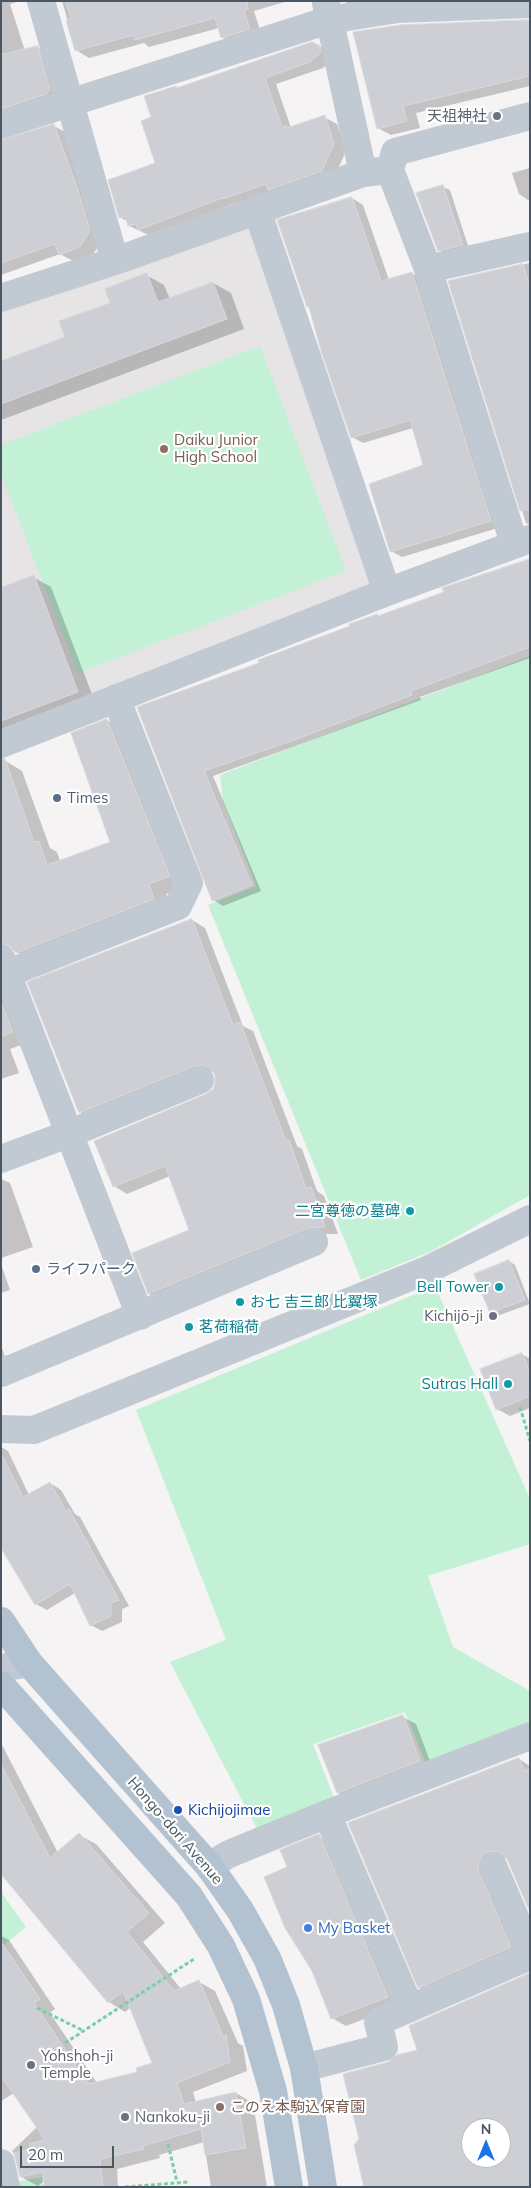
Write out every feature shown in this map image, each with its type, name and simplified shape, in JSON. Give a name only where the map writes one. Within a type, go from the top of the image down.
[{"type":"main road","name":"Hongo-dori Avenue","points":[[1,1621],[29,1663],[209,1866],[240,1910],[267,1958],[286,2005],[304,2068],[323,2187]]},
{"type":"main road","points":[[2,1680],[189,1896],[221,1946],[246,1999],[273,2090],[289,2187]]},
{"type":"street","points":[[41,1],[115,261]]},
{"type":"street","points":[[1,125],[70,103],[327,11],[530,4]]},
{"type":"street","points":[[327,11],[363,173]]},
{"type":"street","points":[[1,744],[522,541],[428,269],[390,170],[395,152],[530,116]]},
{"type":"street","points":[[1,298],[115,261],[363,173],[390,170]]},
{"type":"street","points":[[257,210],[387,592]]},
{"type":"street","points":[[428,269],[530,246]]},
{"type":"street","points":[[116,698],[190,883],[178,906],[3,969],[70,1133],[140,1316]]},
{"type":"street","points":[[1,1159],[200,1080]]},
{"type":"street","points":[[1,1429],[34,1430],[426,1270],[530,1219]]},
{"type":"street","points":[[1,1373],[314,1242]]},
{"type":"street","points":[[2,1680],[29,1663]]},
{"type":"street","points":[[209,1866],[229,1854],[327,1814],[530,1736]]},
{"type":"street","points":[[327,1814],[410,2008]]},
{"type":"street","points":[[493,1866],[530,1952]]},
{"type":"street","points":[[304,2068],[384,2047],[378,2022],[530,1956]]},
{"type":"street","points":[[1,2163],[6,2187]]},
{"type":"path","points":[[520,1408],[530,1441]]},
{"type":"path","points":[[66,2043],[194,1959]]},
{"type":"path","points":[[36,2008],[84,2031]]},
{"type":"path","points":[[168,2144],[177,2182]]},
{"type":"path","points":[[126,2187],[188,2182]]},
{"type":"shaded area","name":"Daiku Junior High School","points":[[250,223],[373,585],[1,733],[1,312]]},
{"type":"green space","points":[[260,346],[346,571],[78,673],[1,474],[1,445]]},
{"type":"green space","points":[[530,656],[530,1195],[432,1251],[361,1280],[208,905],[256,886],[223,801],[220,775]]},
{"type":"green space","points":[[435,1286],[530,1499],[530,1544],[428,1576],[453,1647],[530,1691],[530,1724],[426,1764],[405,1712],[313,1744],[335,1800],[257,1829],[170,1662],[226,1640],[136,1410]]},
{"type":"green space","points":[[1,1892],[26,1927],[4,1945],[1,1940]]},
{"type":"green space","points":[[42,2177],[43,2187],[18,2187],[19,2181]]},
{"type":"building","points":[[66,1],[247,1],[248,9],[244,10],[250,29],[221,38],[215,18],[135,40],[134,35],[75,51],[66,20],[71,19]]},
{"type":"building","points":[[530,20],[530,76],[403,106],[407,121],[377,129],[353,32],[400,25]]},
{"type":"building","points":[[312,42],[319,45],[321,52],[310,62],[265,78],[282,127],[286,125],[287,128],[325,115],[334,144],[322,171],[268,190],[266,184],[222,198],[138,230],[136,224],[128,226],[125,216],[119,218],[108,180],[155,163],[141,121],[151,117],[144,96],[176,86],[176,88]]},
{"type":"building","points":[[38,46],[50,90],[46,94],[1,109],[1,55]]},
{"type":"building","points":[[54,124],[78,190],[90,231],[80,247],[59,255],[55,244],[1,263],[1,140]]},
{"type":"building","points":[[443,185],[463,245],[438,251],[416,193]]},
{"type":"building","points":[[352,197],[381,281],[412,272],[491,521],[390,552],[369,484],[423,465],[410,420],[351,438],[322,354],[309,307],[307,307],[277,220]]},
{"type":"building","points":[[523,264],[530,287],[530,509],[520,511],[448,281]]},
{"type":"building","points":[[147,273],[158,302],[213,282],[227,319],[1,404],[1,361],[65,337],[59,321],[110,303],[105,289]]},
{"type":"building","points":[[530,559],[530,647],[411,691],[412,695],[297,739],[204,771],[252,885],[212,901],[137,707],[259,663],[258,660],[350,626],[349,624],[377,614],[378,616],[444,592],[442,588]]},
{"type":"building","points":[[34,575],[78,692],[1,721],[1,588]]},
{"type":"building","points":[[107,719],[170,876],[149,884],[154,899],[16,953],[10,946],[1,943],[1,760],[5,759],[34,842],[39,841],[47,865],[110,842],[71,733]]},
{"type":"building","points":[[192,919],[233,1025],[240,1022],[286,1141],[289,1140],[306,1188],[311,1187],[325,1227],[308,1228],[148,1294],[132,1253],[189,1230],[165,1166],[113,1187],[94,1141],[206,1094],[213,1089],[215,1075],[209,1067],[202,1065],[194,1066],[79,1113],[27,982]]},
{"type":"building","points":[[1,1002],[13,1032],[1,1037]]},
{"type":"building","name":"Bell Tower","points":[[509,1260],[525,1300],[490,1313],[474,1274]]},
{"type":"building","name":"Sutras Hall","points":[[522,1353],[530,1372],[530,1396],[496,1410],[480,1369]]},
{"type":"building","points":[[1,1453],[23,1497],[50,1482],[66,1511],[69,1509],[119,1600],[111,1603],[111,1616],[90,1626],[70,1584],[35,1605],[1,1548]]},
{"type":"building","points":[[403,1715],[420,1761],[337,1793],[318,1745]]},
{"type":"building","points":[[519,1758],[524,1771],[530,1768],[530,1912],[507,1859],[503,1854],[495,1851],[486,1852],[481,1856],[478,1864],[479,1872],[511,1947],[418,1988],[348,1823]]},
{"type":"building","points":[[1,1764],[50,1858],[79,1833],[149,1913],[127,1932],[174,1991],[199,1980],[223,2036],[226,2035],[230,2062],[177,2083],[184,2104],[236,2092],[246,2148],[205,2155],[201,2129],[143,2146],[144,2149],[100,2159],[103,2187],[44,2187],[43,2172],[20,2177],[14,2153],[31,2149],[29,2144],[45,2140],[1,2076],[1,1942],[40,1999],[34,2003],[88,2084],[137,2072],[136,2068],[152,2063],[123,1991],[108,2003],[1,1874]]},
{"type":"building","points":[[319,1834],[388,1997],[331,2019],[312,1971],[285,1928],[264,1877],[287,1867],[280,1850]]},
{"type":"building","points":[[530,1973],[530,2187],[364,2187],[354,2145],[359,2139],[343,2074],[388,2062],[397,2055],[417,2050],[409,2026]]},
{"type":"place","name":"天祖神社","points":[[497,116]]},
{"type":"place","name":"Daiku Junior High School","points":[[164,449]]},
{"type":"place","name":"Times","points":[[57,798]]},
{"type":"place","name":"二宮尊徳の墓碑","points":[[410,1211]]},
{"type":"place","name":"ライフパーク","points":[[36,1269]]},
{"type":"place","name":"Bell Tower","points":[[499,1287]]},
{"type":"place","name":"お七 吉三郎 比翼塚","points":[[240,1302]]},
{"type":"place","name":"Kichijō-ji","points":[[493,1316]]},
{"type":"place","name":"茗荷稲荷","points":[[189,1327]]},
{"type":"place","name":"Sutras Hall","points":[[508,1384]]},
{"type":"place","name":"Kichijojimae","points":[[178,1810]]},
{"type":"place","name":"My Basket","points":[[308,1928]]},
{"type":"place","name":"Yohshoh-ji Temple","points":[[31,2065]]},
{"type":"place","name":"このえ本駒込保育園","points":[[220,2107]]},
{"type":"place","name":"Nankoku-ji","points":[[125,2117]]}]
